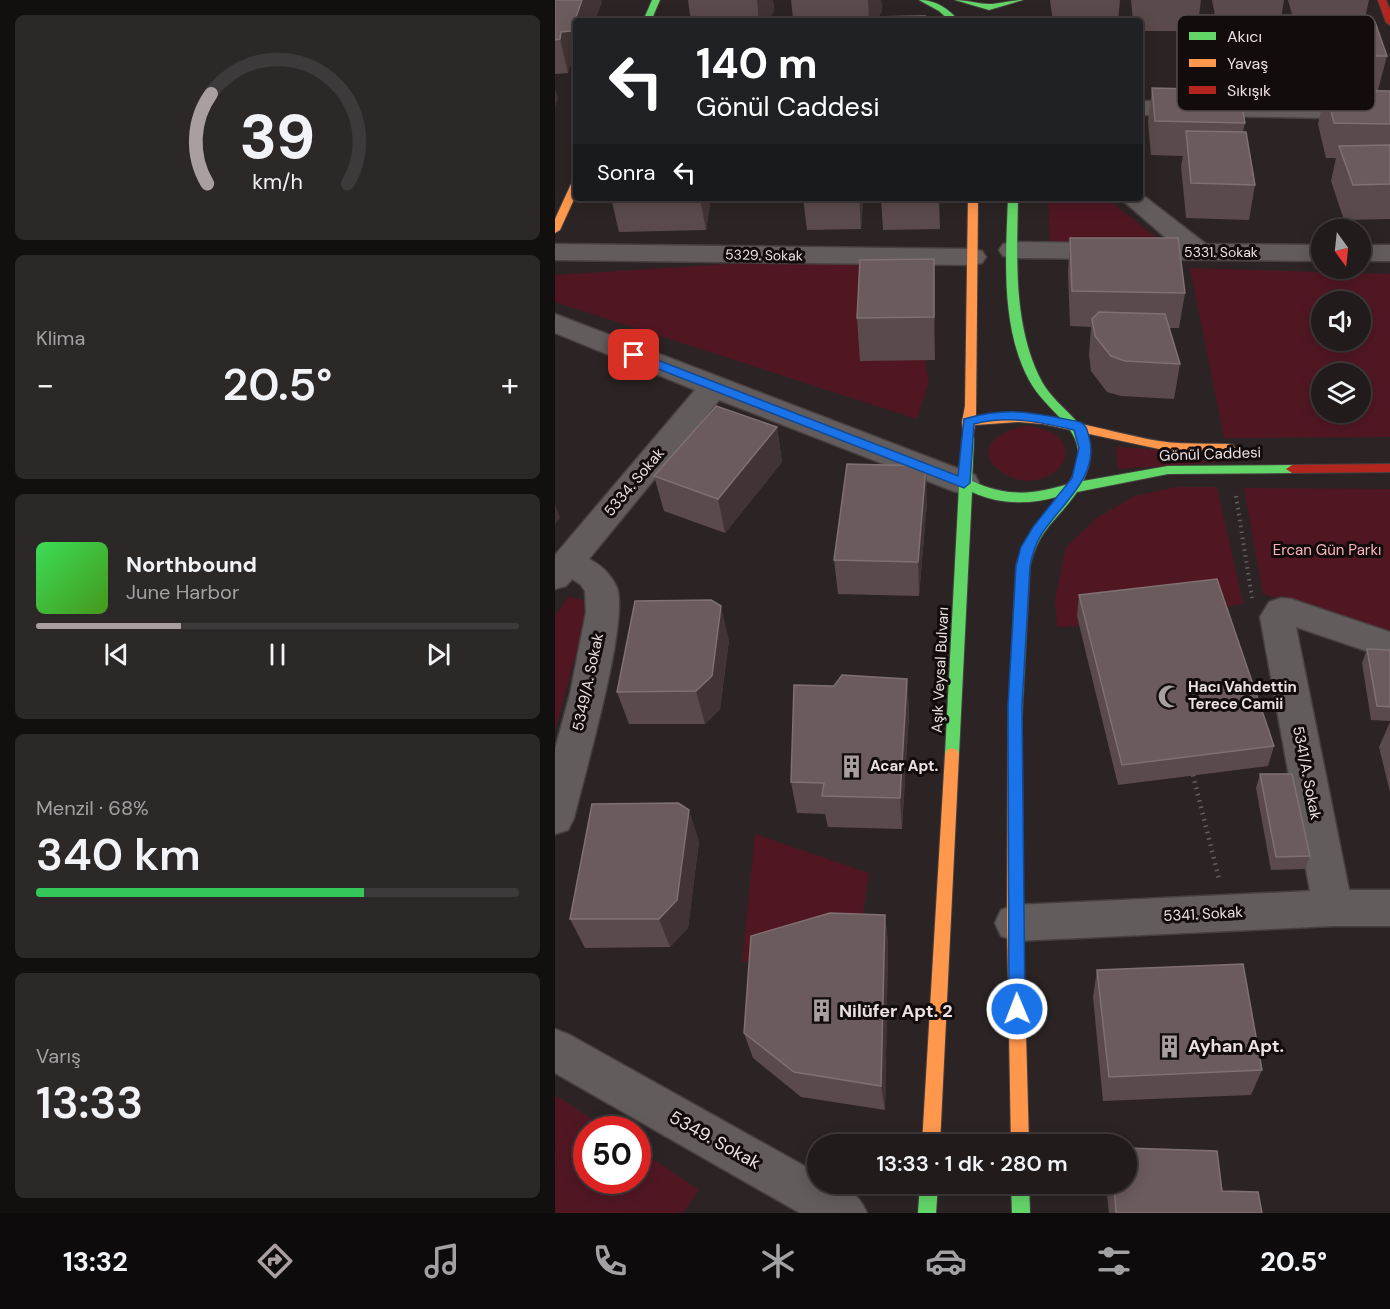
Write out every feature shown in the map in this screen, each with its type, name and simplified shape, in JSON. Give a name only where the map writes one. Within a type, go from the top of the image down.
[{"type":"main road","points":[[648,18],[656,0]]},
{"type":"main road","points":[[923,0],[942,9],[952,18]]},
{"type":"main road","points":[[1382,0],[1390,22]]},
{"type":"main road","points":[[963,2],[988,6],[1018,5]]},
{"type":"main road","points":[[963,2],[972,18]]},
{"type":"main road","points":[[555,230],[573,191]]},
{"type":"main road","name":"Aşık Veysal Bulvarı","points":[[932,1134],[965,508],[964,483],[972,395],[973,201]]},
{"type":"main road","points":[[1013,201],[1012,250],[1022,350],[1033,379],[1043,394],[1080,427],[1085,448],[1078,479],[1027,547],[1023,566],[1015,706],[1015,923],[1020,1134]]},
{"type":"main road","name":"Gönül Caddesi","points":[[968,422],[991,416],[1021,414],[1161,445],[1242,448]]},
{"type":"main road","name":"Gönül Caddesi","points":[[964,483],[988,494],[1012,498],[1041,497],[1072,488],[1168,470],[1390,468]]},
{"type":"main road","points":[[927,1213],[928,1194]]},
{"type":"main road","points":[[1020,1194],[1021,1213]]},
{"type":"street","points":[[1143,108],[1177,109]]},
{"type":"street","points":[[1328,111],[1390,112]]},
{"type":"street","points":[[1136,201],[1201,253]]},
{"type":"street","name":"5331. Sokak","points":[[1012,250],[1311,253]]},
{"type":"street","name":"5329. Sokak","points":[[555,252],[973,257]]},
{"type":"street","points":[[1371,253],[1390,253]]},
{"type":"street","points":[[555,323],[964,483]]},
{"type":"street","name":"5334. Sokak","points":[[561,569],[714,387]]},
{"type":"street","name":"5349/A. Sokak","points":[[555,818],[587,694],[603,612],[601,589],[591,575],[561,569]]},
{"type":"street","name":"5341/A. Sokak","points":[[1333,908],[1277,617],[1281,611],[1291,612],[1390,646]]},
{"type":"street","name":"5341. Sokak","points":[[1015,923],[1227,912],[1390,908]]},
{"type":"street","name":"5349. Sokak","points":[[555,1050],[844,1213]]},
{"type":"path","points":[[1231,469],[1253,610]]},
{"type":"path","points":[[1193,775],[1227,912]]},
{"type":"green space","points":[[1048,201],[1110,201],[1162,242],[1050,243]]},
{"type":"green space","points":[[744,263],[927,264],[925,360],[929,382],[917,419],[555,302],[555,275]]},
{"type":"green space","points":[[1190,268],[1311,272],[1311,279],[1371,279],[1371,273],[1390,274],[1390,437],[1224,438]]},
{"type":"green space","points":[[1029,426],[1051,432],[1063,442],[1066,454],[1061,465],[1051,474],[1037,480],[1021,480],[1003,473],[993,465],[989,457],[989,449],[993,442],[1008,431]]},
{"type":"green space","points":[[1116,447],[1238,454],[1237,461],[1118,469]]},
{"type":"green space","points":[[1176,487],[1217,487],[1243,603],[1216,610],[1077,616],[1079,626],[1057,627],[1055,600],[1066,547],[1098,517],[1135,496]]},
{"type":"green space","name":"Ercan Gün Parkı","points":[[1244,488],[1390,489],[1390,632],[1263,594]]},
{"type":"green space","points":[[569,597],[590,601],[555,731],[555,615]]},
{"type":"green space","points":[[755,834],[869,873],[861,927],[786,945],[742,963]]},
{"type":"green space","points":[[555,1095],[588,1116],[573,1116],[573,1194],[651,1194],[651,1158],[699,1190],[683,1213],[555,1213]]},
{"type":"building","points":[[555,0],[582,0],[576,18],[573,18],[571,31],[561,32],[560,39],[555,40]]},
{"type":"building","points":[[925,16],[925,18],[870,18]]},
{"type":"building","points":[[726,17],[726,18],[675,18]]},
{"type":"building","points":[[1375,22],[1387,56],[1375,56]]},
{"type":"building","points":[[1152,88],[1177,89],[1177,111],[1243,111],[1245,123],[1155,121]]},
{"type":"building","points":[[1375,91],[1390,91],[1390,124],[1334,123],[1331,111],[1375,111]]},
{"type":"building","points":[[1186,131],[1246,132],[1255,185],[1191,183]]},
{"type":"building","points":[[1390,145],[1390,184],[1353,185],[1339,146]]},
{"type":"building","points":[[1070,238],[1178,238],[1185,293],[1072,291]]},
{"type":"building","points":[[934,259],[934,317],[857,318],[860,260]]},
{"type":"building","points":[[1099,312],[1165,314],[1180,364],[1125,361],[1111,356],[1095,336],[1092,319]]},
{"type":"building","points":[[716,406],[777,427],[718,499],[654,476]]},
{"type":"building","points":[[847,464],[926,466],[918,562],[834,560]]},
{"type":"building","name":"Hacı Vahdettin Terece Camii","points":[[1217,579],[1274,746],[1122,765],[1079,595]]},
{"type":"building","points":[[711,600],[721,606],[712,676],[696,691],[617,692],[635,601]]},
{"type":"building","points":[[1367,649],[1390,650],[1390,707],[1377,706]]},
{"type":"building","name":"Acar Apt.","points":[[842,675],[907,679],[900,798],[822,796],[824,783],[791,782],[794,685],[834,686]]},
{"type":"building","points":[[1260,774],[1292,774],[1310,856],[1276,857]]},
{"type":"building","points":[[678,803],[689,810],[677,900],[659,919],[570,919],[592,804]]},
{"type":"building","name":"Nilüfer Apt. 2","points":[[830,913],[885,915],[881,1086],[794,1072],[744,1033],[751,936]]},
{"type":"building","name":"Ayhan Apt.","points":[[1243,964],[1262,1070],[1109,1077],[1097,970]]},
{"type":"building","points":[[1137,1148],[1217,1151],[1222,1191],[1258,1192],[1262,1213],[1116,1213],[1115,1194],[1137,1194]]},
{"type":"traffic: fast","points":[[648,18],[656,0]]},
{"type":"traffic: fast","points":[[923,0],[942,9],[952,18]]},
{"type":"traffic: fast","points":[[959,0],[989,7],[1019,0]]},
{"type":"traffic: fast","points":[[1013,201],[1013,290],[1020,337],[1026,359],[1034,379],[1049,399],[1075,426],[1084,447],[1084,461],[1075,484],[1035,533],[1026,552],[1023,566],[1015,717]]},
{"type":"traffic: fast","points":[[952,754],[968,438]]},
{"type":"traffic: fast","points":[[964,483],[988,494],[1012,498],[1041,497],[1072,488],[1168,470],[1292,469]]},
{"type":"traffic: fast","points":[[927,1213],[928,1194]]},
{"type":"traffic: fast","points":[[1020,1194],[1021,1213]]},
{"type":"traffic: slow","points":[[555,230],[573,191]]},
{"type":"traffic: slow","points":[[968,438],[971,406],[973,201]]},
{"type":"traffic: slow","points":[[968,422],[995,418],[1043,420],[1159,445],[1229,448]]},
{"type":"traffic: slow","points":[[1015,717],[1015,923],[1020,1134]]},
{"type":"traffic: slow","points":[[932,1134],[952,754]]},
{"type":"traffic: jam","points":[[1382,0],[1390,22]]},
{"type":"traffic: jam","points":[[1292,469],[1390,468]]},
{"type":"place","name":"Hacı Vahdettin Terece Camii","points":[[1170,696]]},
{"type":"place","name":"Acar Apt.","points":[[852,766]]},
{"type":"place","name":"Nilüfer Apt. 2","points":[[821,1011]]},
{"type":"place","name":"Ayhan Apt.","points":[[1170,1046]]},
{"type":"route","points":[[634,355],[964,483],[968,422],[991,416],[1021,414],[1080,427],[1085,448],[1078,479],[1027,547],[1023,566],[1015,706],[1017,1009]]}]
